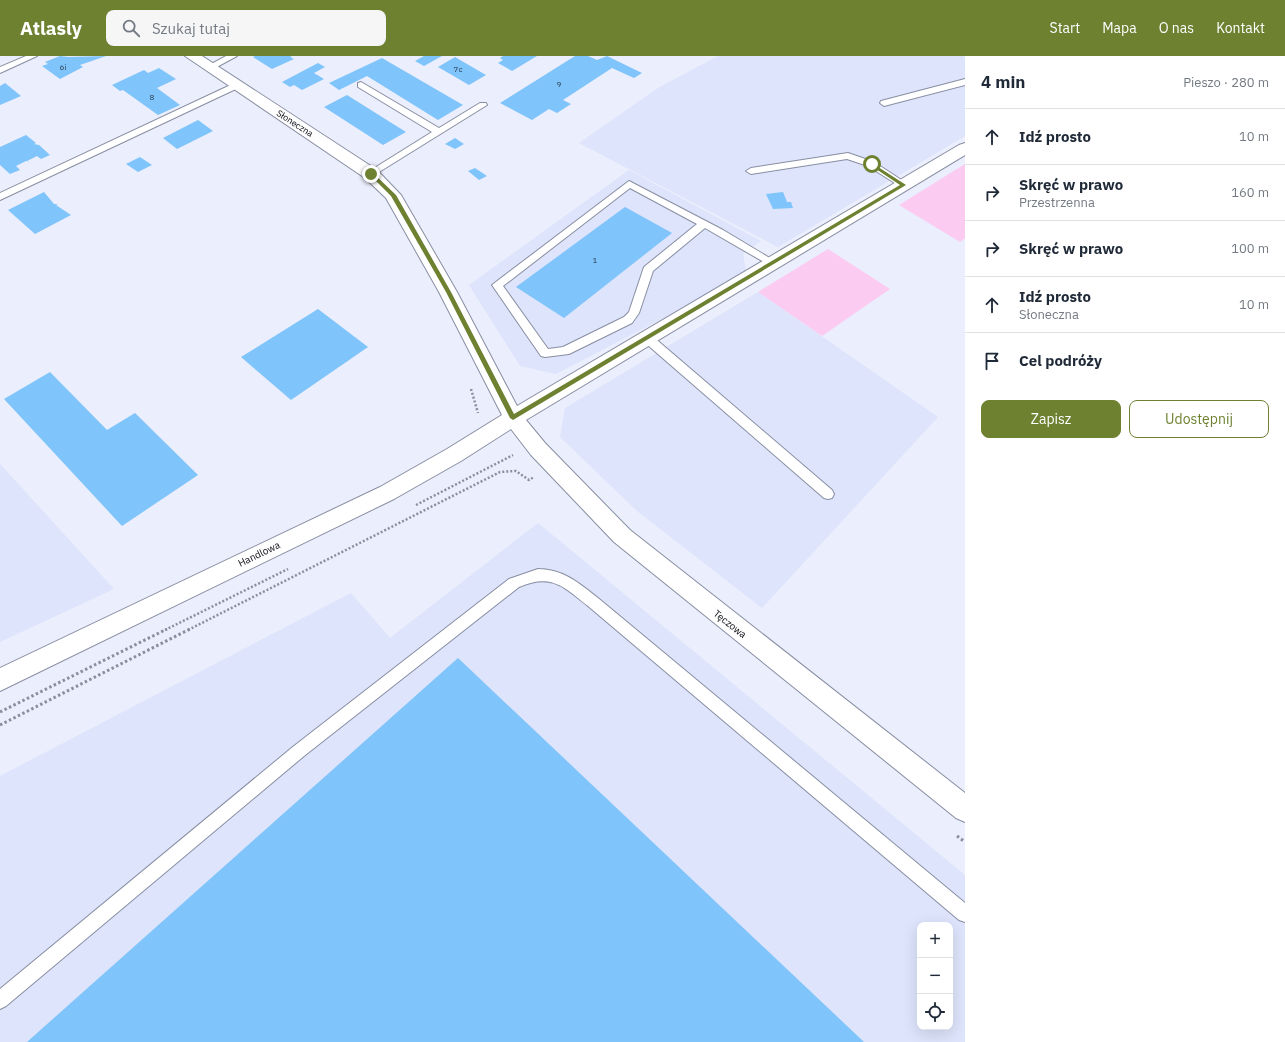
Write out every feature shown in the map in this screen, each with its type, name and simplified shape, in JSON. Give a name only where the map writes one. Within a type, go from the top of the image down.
[{"type":"street","name":"Słoneczna","points":[[192,56],[371,174],[393,195]]},
{"type":"street","name":"Handlowa","points":[[0,680],[387,493],[454,455],[513,418],[965,148]]},
{"type":"street","name":"Tęczowa","points":[[393,195],[448,292],[513,418],[538,449],[622,536],[699,599],[965,809]]},
{"type":"lane","points":[[0,70],[33,56]]},
{"type":"lane","points":[[210,68],[233,56]]},
{"type":"lane","points":[[884,103],[965,82]]},
{"type":"lane","points":[[0,197],[237,85]]},
{"type":"lane","points":[[361,85],[438,132]]},
{"type":"lane","points":[[371,174],[483,105]]},
{"type":"lane","points":[[751,171],[848,156],[872,164],[904,185]]},
{"type":"lane","points":[[704,224],[648,269],[634,313],[628,320],[565,351],[545,353],[496,286],[629,184],[704,224],[749,248],[773,263]]},
{"type":"lane","points":[[647,338],[828,494]]},
{"type":"lane","points":[[0,1000],[305,746],[514,583],[527,576],[542,573],[557,576],[593,602],[965,914]]},
{"type":"path","points":[[469,385],[481,420]]},
{"type":"path","points":[[415,506],[513,455]]},
{"type":"path","points":[[0,725],[500,472],[510,469],[522,472],[529,480],[539,474]]},
{"type":"path","points":[[0,712],[290,568]]},
{"type":"shaded area","points":[[718,56],[962,56],[965,57],[965,136],[778,247],[579,143],[658,88]]},
{"type":"shaded area","points":[[965,164],[965,238],[960,242],[899,205]]},
{"type":"shaded area","points":[[629,170],[761,241],[743,254],[746,271],[675,312],[556,374],[520,366],[469,285]]},
{"type":"shaded area","points":[[828,249],[890,289],[822,336],[758,292]]},
{"type":"shaded area","points":[[758,292],[938,417],[762,608],[637,511],[560,437],[565,408]]},
{"type":"shaded area","points":[[0,464],[114,589],[0,642]]},
{"type":"shaded area","points":[[538,523],[965,875],[965,1042],[0,1042],[0,776],[351,593],[390,638]]},
{"type":"building","points":[[60,56],[106,56],[80,65],[83,67],[60,79],[42,66],[48,64],[45,62]]},
{"type":"building","points":[[292,56],[290,57],[294,59],[272,69],[253,57]]},
{"type":"building","points":[[424,56],[442,56],[424,66],[415,61]]},
{"type":"building","points":[[503,56],[537,56],[512,71],[498,63],[503,60],[500,58]]},
{"type":"building","points":[[575,56],[588,56],[597,60],[607,56],[642,73],[634,78],[612,68],[563,100],[571,104],[557,113],[549,109],[532,120],[500,103]]},
{"type":"building","points":[[455,57],[486,75],[469,85],[438,67]]},
{"type":"building","points":[[382,58],[463,105],[438,120],[367,76],[339,90],[329,83]]},
{"type":"building","points":[[318,63],[325,67],[314,73],[324,79],[302,90],[294,85],[290,87],[282,82]]},
{"type":"building","points":[[159,68],[176,79],[157,88],[180,105],[158,115],[123,90],[120,91],[112,85],[144,70],[148,73]]},
{"type":"building","points":[[5,83],[21,96],[0,105],[0,86]]},
{"type":"building","points":[[347,95],[406,132],[383,145],[324,107]]},
{"type":"building","points":[[198,120],[213,131],[177,149],[163,138]]},
{"type":"building","points":[[26,135],[36,143],[34,144],[39,145],[50,155],[41,159],[37,156],[27,161],[30,162],[26,161],[16,166],[20,170],[10,174],[0,165],[0,147]]},
{"type":"building","points":[[455,138],[464,144],[455,149],[445,144]]},
{"type":"building","points":[[140,157],[152,165],[138,172],[126,164]]},
{"type":"building","points":[[475,168],[487,176],[479,180],[468,171]]},
{"type":"building","points":[[44,192],[54,204],[58,204],[56,205],[71,215],[35,234],[8,210]]},
{"type":"building","points":[[783,192],[787,202],[791,202],[793,208],[773,209],[766,194]]},
{"type":"building","points":[[625,207],[672,233],[564,318],[516,287]]},
{"type":"building","points":[[318,309],[368,347],[291,400],[241,357]]},
{"type":"building","points":[[50,372],[107,430],[135,413],[198,475],[122,526],[4,399]]},
{"type":"building","points":[[458,658],[864,1042],[27,1042]]},
{"type":"route","points":[[371,174],[393,195],[448,292],[513,418],[904,185],[872,164]]}]
